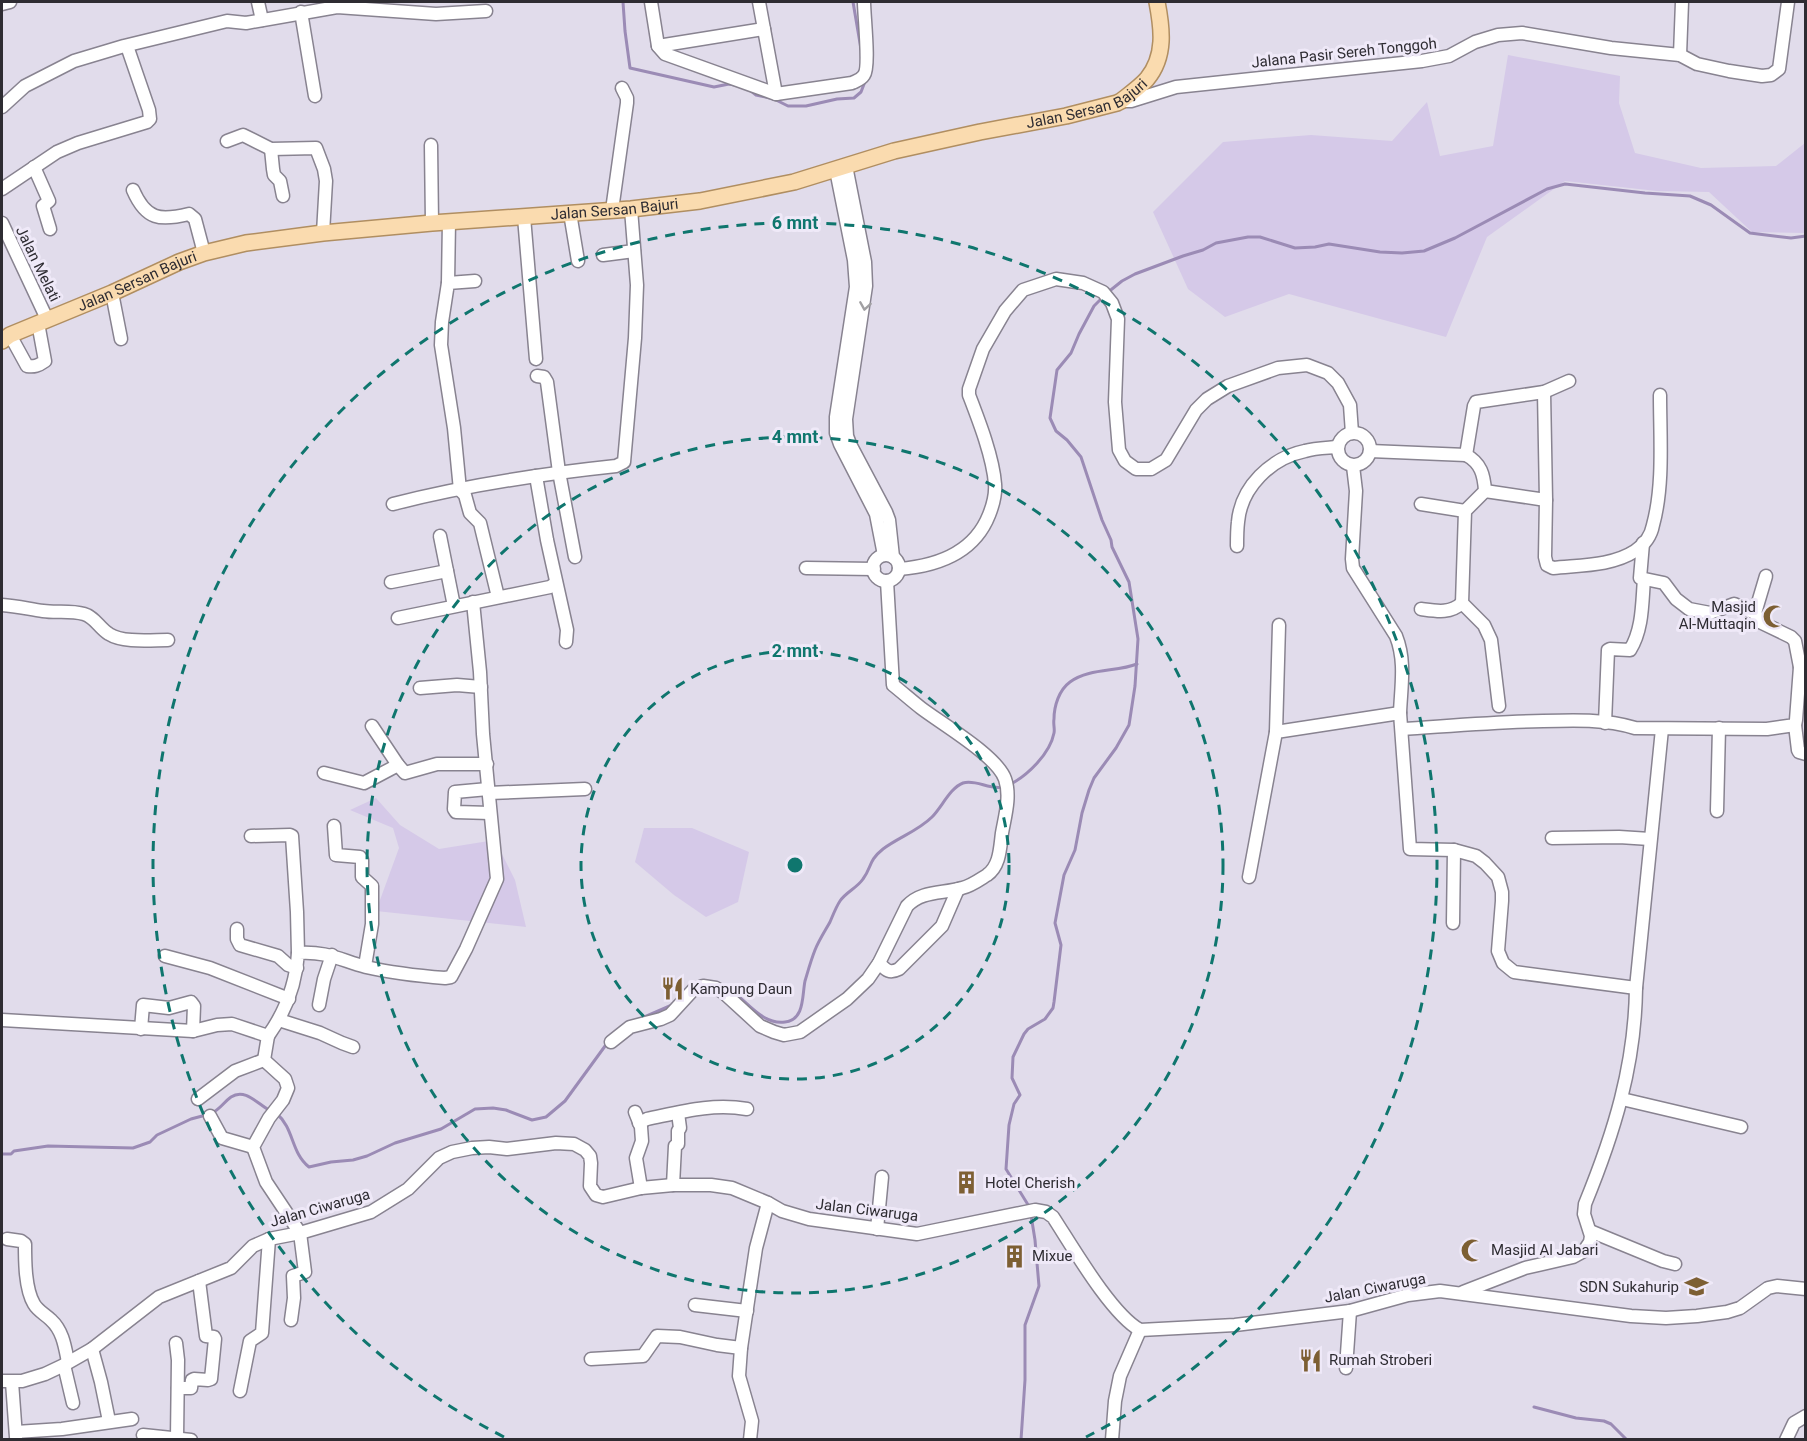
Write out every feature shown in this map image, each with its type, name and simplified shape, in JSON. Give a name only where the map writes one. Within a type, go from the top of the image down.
[{"type":"main road","name":"Jalan Sersan Bajuri","points":[[6,338],[179,262],[204,253],[246,243],[323,233],[631,209],[700,201],[794,182],[894,151],[1066,116],[1121,101],[1147,79],[1159,58],[1162,41],[1157,2]]},
{"type":"street","points":[[2,4],[10,2]]},
{"type":"street","points":[[258,2],[262,20]]},
{"type":"street","points":[[651,2],[658,46],[665,54],[776,94],[852,83],[865,75],[867,64],[864,2]]},
{"type":"street","points":[[759,2],[776,94]]},
{"type":"street","points":[[1680,55],[1682,2]]},
{"type":"street","name":"Jalana Pasir Sereh Tonggoh","points":[[1121,101],[1131,101],[1176,87],[1431,60],[1449,56],[1475,42],[1498,34],[1522,33],[1611,48],[1680,55],[1697,64],[1719,69],[1762,76],[1771,75],[1779,69],[1788,2]]},
{"type":"street","points":[[2,106],[25,86],[66,64],[228,21],[246,23],[337,7],[436,14],[486,12]]},
{"type":"street","points":[[301,12],[315,96]]},
{"type":"street","points":[[658,46],[764,29]]},
{"type":"street","points":[[2,189],[34,166],[78,143],[144,125],[150,120],[149,110],[127,46]]},
{"type":"street","points":[[612,210],[627,103],[622,88]]},
{"type":"street","points":[[227,141],[243,135],[271,149],[316,148],[326,181],[323,233]]},
{"type":"street","points":[[431,145],[432,223]]},
{"type":"street","points":[[271,149],[274,175],[280,181],[283,196]]},
{"type":"street","points":[[34,166],[49,201],[43,206],[50,229]]},
{"type":"street","points":[[841,168],[856,286],[847,381],[836,417],[838,438],[876,514],[888,556],[898,562],[899,569],[895,578],[887,581],[878,578],[874,569],[877,560],[888,556]]},
{"type":"street","points":[[133,190],[140,206],[153,215],[169,219],[189,214],[195,219],[204,253]]},
{"type":"street","points":[[393,504],[559,472],[621,465],[625,459],[635,338],[637,285],[631,209]]},
{"type":"street","points":[[570,213],[578,261]]},
{"type":"street","points":[[524,217],[536,359]]},
{"type":"street","points":[[449,222],[448,283],[441,345],[454,428],[460,490],[465,495],[470,513],[480,523],[498,597]]},
{"type":"street","name":"Jalan Melati","points":[[2,223],[43,321],[45,361],[33,367],[27,366],[6,338]]},
{"type":"street","points":[[603,255],[634,251]]},
{"type":"street","points":[[899,569],[915,568],[938,562],[958,553],[975,539],[984,526],[995,500],[995,483],[984,435],[969,395],[969,389],[983,349],[1005,310],[1023,290],[1056,279],[1083,283],[1102,292],[1112,303],[1118,319],[1115,402],[1119,450],[1125,461],[1136,468],[1151,469],[1166,460],[1196,411],[1207,399],[1228,386],[1278,369],[1307,365],[1328,373],[1338,382],[1350,405],[1352,433]]},
{"type":"street","points":[[448,283],[475,281]]},
{"type":"street","points":[[112,293],[121,339]]},
{"type":"street","points":[[537,376],[544,376],[547,382],[559,472],[575,558]]},
{"type":"street","points":[[1466,455],[1476,402],[1544,392],[1569,381]]},
{"type":"street","points":[[1544,392],[1545,557],[1547,565],[1553,568],[1622,558],[1635,551],[1647,540],[1653,527],[1659,489],[1660,395]]},
{"type":"street","points":[[1358,433],[1367,440],[1370,451],[1365,462],[1353,466],[1341,460],[1337,447],[1342,437],[1358,433]]},
{"type":"street","points":[[1237,546],[1238,521],[1248,492],[1267,469],[1280,460],[1303,451],[1337,447]]},
{"type":"street","points":[[1370,451],[1466,455],[1478,464],[1483,473],[1485,491]]},
{"type":"street","points":[[1353,466],[1356,491],[1353,568],[1396,636],[1400,648],[1402,662],[1400,713],[1410,849],[1454,850],[1476,856],[1498,878],[1502,892],[1498,951],[1503,963],[1514,972],[1636,987]]},
{"type":"street","points":[[536,476],[547,540],[567,630],[566,642]]},
{"type":"street","points":[[1485,491],[1546,500]]},
{"type":"street","points":[[1485,491],[1465,511],[1462,603],[1484,625],[1491,640],[1499,706]]},
{"type":"street","points":[[1421,504],[1465,511]]},
{"type":"street","points":[[440,536],[454,606]]},
{"type":"street","points":[[1643,543],[1640,578],[1664,583],[1676,599],[1689,609],[1710,613],[1734,604],[1755,613],[1760,622],[1795,641],[1803,667],[1795,725],[1799,752],[1806,754]]},
{"type":"street","points":[[806,568],[874,569]]},
{"type":"street","points":[[391,582],[447,571]]},
{"type":"street","points":[[1755,613],[1766,576]]},
{"type":"street","points":[[1605,723],[1608,650],[1630,650],[1633,646],[1638,634],[1644,579]]},
{"type":"street","points":[[611,1042],[630,1027],[670,1015],[693,990],[703,986],[716,988],[724,993],[760,1026],[784,1035],[800,1032],[848,999],[868,979],[879,963],[911,902],[916,898],[933,893],[972,885],[994,868],[1006,810],[1006,783],[1000,767],[920,708],[893,685],[887,581]]},
{"type":"street","points":[[398,618],[556,584]]},
{"type":"street","points":[[298,953],[313,952],[332,955],[365,966],[410,975],[446,978],[451,977],[466,949],[496,879],[473,602]]},
{"type":"street","points":[[1421,609],[1447,611],[1462,603]]},
{"type":"street","points":[[2,605],[42,611],[78,612],[88,615],[107,633],[116,638],[168,640]]},
{"type":"street","points":[[1250,877],[1276,732],[1279,625]]},
{"type":"street","points":[[420,688],[457,685],[481,687]]},
{"type":"street","points":[[1276,732],[1400,713]]},
{"type":"street","points":[[1402,729],[1566,720],[1662,729],[1767,729],[1795,725]]},
{"type":"street","points":[[372,726],[406,773],[437,764],[487,764]]},
{"type":"street","points":[[1717,811],[1719,728]]},
{"type":"street","points":[[1462,1293],[1525,1268],[1573,1257],[1584,1251],[1590,1242],[1590,1231],[1584,1214],[1585,1204],[1610,1141],[1622,1099],[1633,1045],[1636,987],[1662,729]]},
{"type":"street","points":[[324,773],[364,783],[398,765]]},
{"type":"street","points":[[490,813],[456,812],[454,809],[455,792],[585,789]]},
{"type":"street","points":[[334,826],[336,855],[362,858],[362,877],[372,886],[372,924],[365,966]]},
{"type":"street","points":[[251,836],[292,836],[297,912],[297,968],[289,999],[268,1036],[264,1059]]},
{"type":"street","points":[[1552,838],[1650,839]]},
{"type":"street","points":[[1453,923],[1454,850]]},
{"type":"street","points":[[879,963],[887,971],[893,972],[899,969],[942,926],[958,889]]},
{"type":"street","points":[[237,929],[237,939],[240,945],[278,956],[288,965],[297,968]]},
{"type":"street","points":[[319,1005],[332,955]]},
{"type":"street","points":[[165,956],[210,968],[289,999]]},
{"type":"street","points":[[141,1029],[143,1005],[169,1008],[191,1002],[194,1006],[193,1031]]},
{"type":"street","points":[[2,1020],[193,1031],[232,1024],[268,1036]]},
{"type":"street","points":[[279,1020],[320,1033],[353,1047]]},
{"type":"street","points":[[198,1099],[235,1071],[264,1059]]},
{"type":"street","points":[[264,1059],[285,1079],[288,1088],[283,1100],[269,1118],[253,1147],[266,1182],[300,1233],[305,1272],[293,1276],[294,1298],[291,1320]]},
{"type":"street","points":[[1622,1099],[1742,1127]]},
{"type":"street","points":[[641,1188],[636,1158],[642,1141],[637,1117],[647,1119],[707,1107],[729,1106],[747,1109]]},
{"type":"street","points":[[673,1185],[674,1154],[680,1128],[678,1113]]},
{"type":"street","points":[[210,1116],[222,1138],[253,1147]]},
{"type":"street","name":"Jalan Ciwaruga","points":[[7,1381],[22,1381],[66,1364],[92,1349],[159,1297],[231,1268],[253,1246],[269,1239],[300,1233],[371,1212],[408,1189],[439,1158],[452,1152],[472,1148],[507,1149],[556,1143],[574,1144],[585,1150],[590,1156],[590,1186],[596,1195],[603,1197],[641,1188],[711,1185],[732,1188],[782,1211],[809,1219],[917,1234],[1030,1211],[1046,1212],[1053,1217],[1104,1294],[1132,1326],[1140,1330],[1235,1325],[1350,1311],[1408,1295],[1440,1291],[1631,1316],[1666,1318],[1727,1312],[1740,1308],[1768,1288],[1777,1286],[1806,1289]]},
{"type":"street","points":[[878,1229],[882,1177]]},
{"type":"street","points":[[750,1440],[752,1421],[739,1376],[741,1348],[756,1248],[768,1203]]},
{"type":"street","points":[[1590,1231],[1675,1264]]},
{"type":"street","points":[[6,1239],[21,1241],[25,1244],[25,1267],[32,1299],[38,1309],[52,1320],[64,1341],[74,1403]]},
{"type":"street","points":[[240,1391],[250,1341],[262,1333],[269,1239]]},
{"type":"street","points":[[178,1388],[191,1388],[194,1378],[211,1379],[215,1340],[214,1337],[206,1336],[199,1281]]},
{"type":"street","points":[[695,1305],[747,1311]]},
{"type":"street","points":[[1346,1368],[1350,1311]]},
{"type":"street","points":[[1112,1440],[1115,1401],[1120,1376],[1140,1330]]},
{"type":"street","points":[[591,1359],[643,1356],[657,1336],[680,1337],[717,1346],[741,1348]]},
{"type":"street","points":[[176,1343],[177,1438]]},
{"type":"street","points":[[92,1349],[109,1421]]},
{"type":"street","points":[[7,1381],[16,1436],[132,1419]]},
{"type":"street","points":[[1786,1440],[1794,1424],[1806,1416]]},
{"type":"street","points":[[143,1435],[190,1440]]},
{"type":"shaded area","points":[[1508,55],[1620,76],[1619,103],[1635,153],[1701,168],[1776,166],[1805,143],[1805,233],[1752,232],[1709,192],[1657,191],[1565,181],[1487,237],[1446,337],[1289,294],[1225,317],[1188,289],[1153,212],[1223,142],[1311,135],[1392,141],[1427,102],[1440,156],[1493,146]]},
{"type":"shaded area","points":[[376,798],[400,825],[439,849],[495,840],[515,880],[526,927],[376,911],[399,848],[393,828],[350,810]]},
{"type":"shaded area","points":[[644,828],[692,828],[749,852],[738,902],[706,917],[674,895],[635,862]]},
{"type":"waterway","points":[[623,2],[630,68],[714,87],[735,85]]},
{"type":"waterway","points":[[853,2],[861,49]]},
{"type":"waterway","points":[[750,90],[756,95],[774,99],[788,106],[806,106],[837,99],[854,98],[861,92],[866,79]]},
{"type":"waterway","points":[[1107,293],[1135,274],[1203,250],[1216,243],[1248,237],[1260,237],[1295,248],[1329,244],[1380,252],[1424,251],[1455,238],[1547,189],[1565,184],[1690,196],[1711,205],[1750,233],[1791,238],[1806,236]]},
{"type":"waterway","points":[[1030,1208],[1006,1169],[1009,1125],[1014,1104],[1020,1095],[1012,1078],[1013,1057],[1028,1029],[1045,1019],[1053,1008],[1061,945],[1055,923],[1064,875],[1075,850],[1082,813],[1094,778],[1116,748],[1129,725],[1135,686],[1138,639],[1129,582],[1112,547],[1081,457],[1056,431],[1050,418],[1057,370],[1071,353],[1094,306],[1102,298]]},
{"type":"waterway","points":[[1009,785],[1030,770],[1048,749],[1054,733],[1056,704],[1066,685],[1086,674],[1137,664]]},
{"type":"waterway","points":[[719,984],[735,993],[766,1019],[785,1022],[796,1017],[801,1006],[805,981],[820,939],[842,898],[861,882],[878,853],[927,822],[958,785],[973,782],[998,788],[1003,787]]},
{"type":"waterway","points":[[642,1018],[672,1005]]},
{"type":"waterway","points":[[277,1114],[287,1126],[299,1155],[309,1167],[353,1160],[395,1143],[441,1129],[475,1109],[506,1110],[532,1120],[546,1117],[565,1101],[608,1042]]},
{"type":"waterway","points":[[212,1113],[231,1097],[242,1094],[271,1111]]},
{"type":"waterway","points":[[2,1154],[48,1146],[133,1148],[150,1142],[157,1135],[191,1119],[206,1115]]},
{"type":"waterway","points":[[1021,1440],[1025,1380],[1025,1325],[1039,1286],[1031,1215]]},
{"type":"waterway","points":[[1534,1407],[1576,1418],[1604,1421],[1611,1424],[1627,1440]]},
{"type":"place","name":"Masjid Al-Muttaqin","points":[[1774,616]]},
{"type":"place","name":"Kampung Daun","points":[[672,989]]},
{"type":"place","name":"Hotel Cherish","points":[[967,1183]]},
{"type":"place","name":"Masjid Al Jabari","points":[[1473,1250]]},
{"type":"place","name":"Mixue","points":[[1014,1256]]},
{"type":"place","name":"SDN Sukahurip","points":[[1697,1287]]},
{"type":"place","name":"Rumah Stroberi","points":[[1311,1360]]}]
